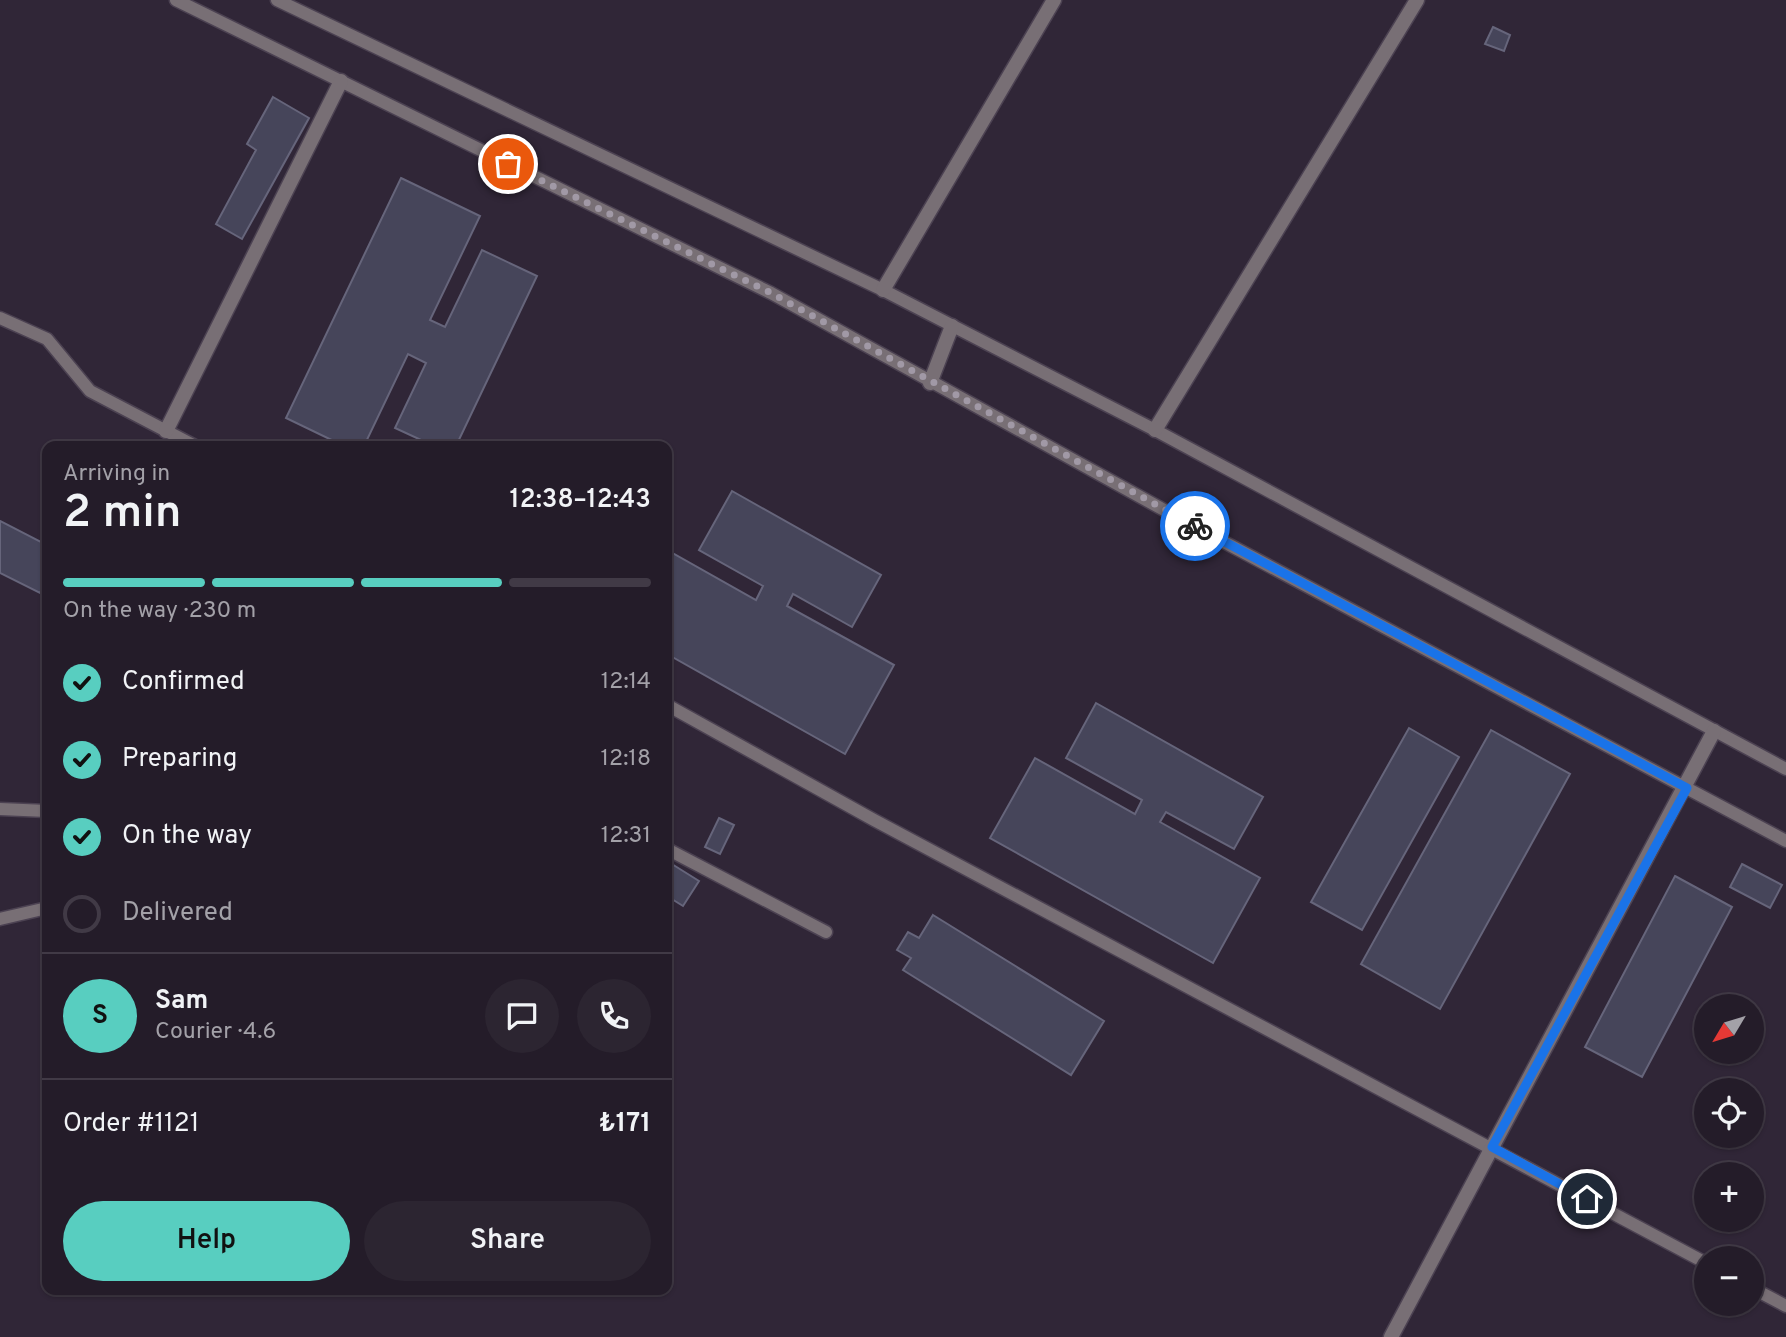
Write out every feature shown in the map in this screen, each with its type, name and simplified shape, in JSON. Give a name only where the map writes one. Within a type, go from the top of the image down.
[{"type":"street","points":[[883,290],[1054,0]]},
{"type":"street","points":[[1155,430],[1417,0]]},
{"type":"street","points":[[166,431],[341,81]]},
{"type":"street","points":[[930,383],[952,326]]},
{"type":"street","points":[[1391,1337],[1687,788],[1714,732]]},
{"type":"lane","points":[[176,0],[771,293],[930,383],[1786,841]]},
{"type":"lane","points":[[277,0],[883,290],[1155,430],[1786,769]]},
{"type":"lane","points":[[0,318],[47,339],[90,391],[185,441]]},
{"type":"lane","points":[[672,708],[886,827],[1694,1256]]},
{"type":"lane","points":[[0,809],[42,811]]},
{"type":"lane","points":[[672,852],[826,932]]},
{"type":"lane","points":[[0,919],[42,909]]},
{"type":"lane","points":[[1764,1294],[1786,1306]]},
{"type":"building","points":[[1493,27],[1510,35],[1504,51],[1485,44]]},
{"type":"building","points":[[273,97],[309,118],[242,239],[216,224],[256,150],[247,144]]},
{"type":"building","points":[[401,178],[480,216],[430,320],[445,327],[482,250],[537,276],[458,441],[423,441],[395,428],[426,363],[408,354],[366,441],[334,441],[286,418]]},
{"type":"building","points":[[732,491],[881,575],[852,627],[793,594],[787,606],[894,665],[845,754],[672,657],[672,553],[756,600],[763,586],[699,550]]},
{"type":"building","points":[[0,521],[42,542],[42,589],[40,593],[0,573]]},
{"type":"building","points":[[1096,703],[1263,797],[1234,849],[1166,812],[1160,822],[1260,878],[1213,963],[990,838],[1035,758],[1135,814],[1142,800],[1066,758]]},
{"type":"building","points":[[1409,728],[1459,757],[1362,930],[1311,902]]},
{"type":"building","points":[[1491,730],[1570,774],[1440,1009],[1361,964]]},
{"type":"building","points":[[719,818],[734,825],[720,854],[705,847]]},
{"type":"building","points":[[672,864],[699,881],[683,906],[672,899]]},
{"type":"building","points":[[1742,864],[1782,885],[1770,908],[1730,887]]},
{"type":"building","points":[[1675,876],[1732,907],[1642,1077],[1585,1047]]},
{"type":"building","points":[[933,915],[1104,1021],[1071,1075],[903,970],[911,958],[897,950],[908,932],[919,938]]},
{"type":"way so far","points":[[508,164],[771,293],[912,373],[1195,526]]},
{"type":"route","points":[[1195,526],[1687,788],[1492,1147],[1587,1199]]}]
